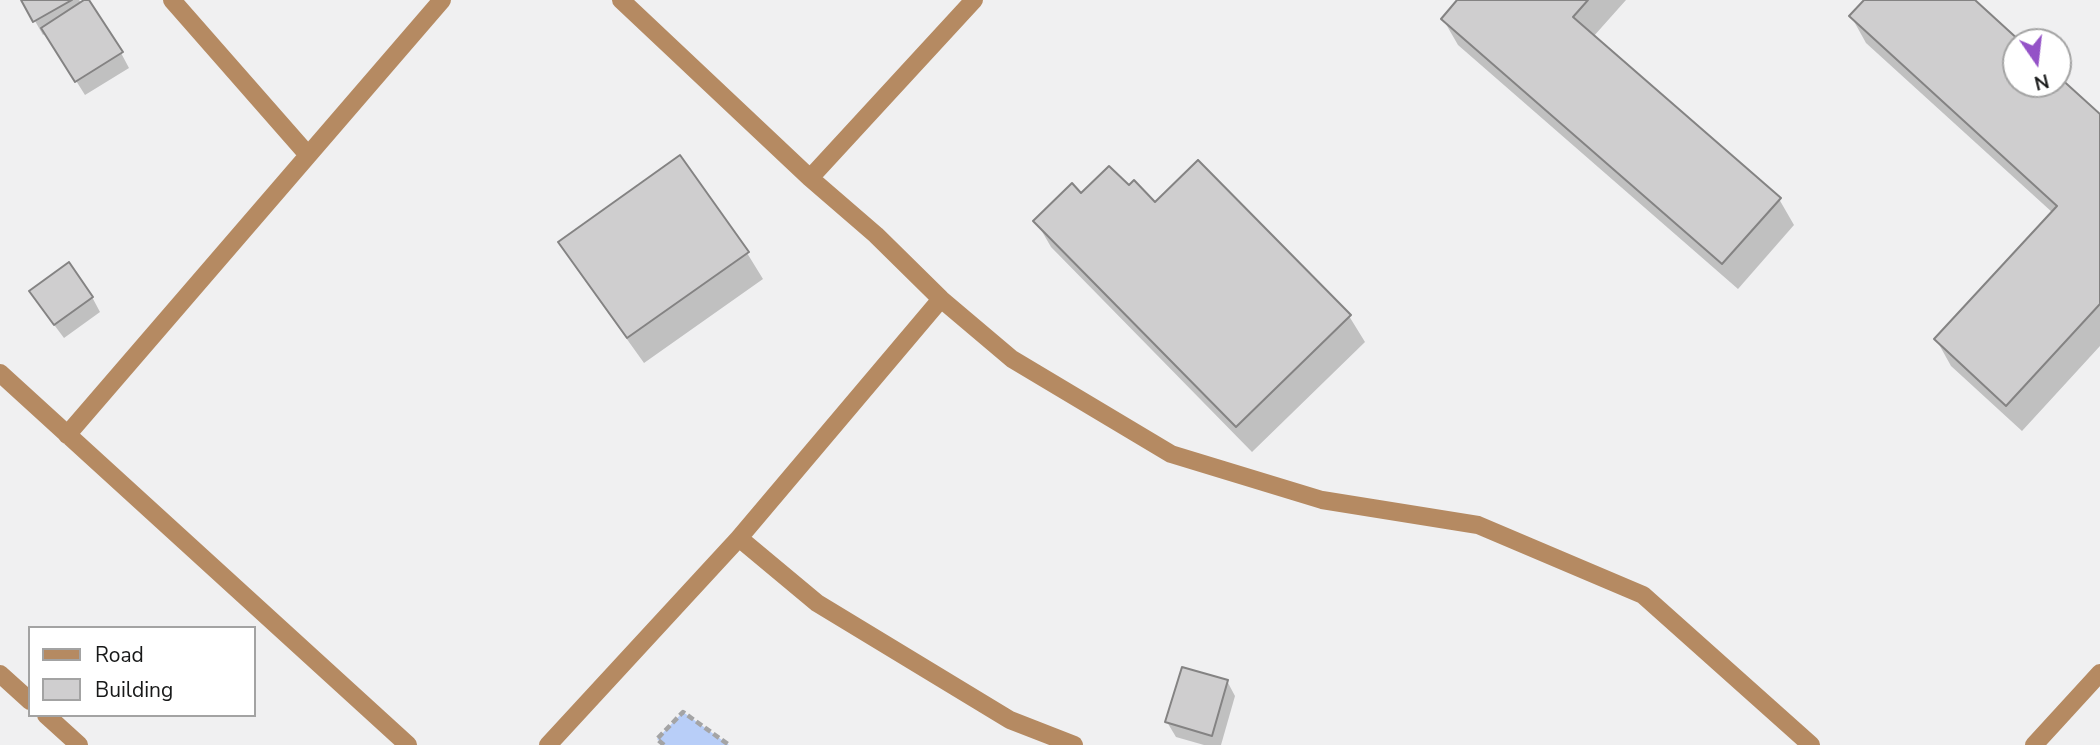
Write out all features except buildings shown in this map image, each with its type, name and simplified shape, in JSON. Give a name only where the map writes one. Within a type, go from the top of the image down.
[{"type":"street","points":[[172,0],[308,155]]},
{"type":"street","points":[[67,435],[442,0]]},
{"type":"street","points":[[621,0],[810,178],[876,235],[941,299],[1012,359],[1171,454],[1322,500],[1478,525],[1643,595],[1811,745]]},
{"type":"street","points":[[810,178],[974,0]]},
{"type":"street","points":[[548,745],[739,538],[941,299]]},
{"type":"street","points":[[0,373],[408,745]]},
{"type":"street","points":[[739,538],[817,603],[1010,720],[1074,745]]},
{"type":"street","points":[[2034,745],[2100,673]]},
{"type":"street","points":[[0,674],[28,699]]},
{"type":"street","points":[[48,717],[79,745]]},
{"type":"path","points":[[664,745],[657,739],[683,712],[729,745]]},
{"type":"shaded area","points":[[683,712],[729,745],[664,745],[657,739]]}]
